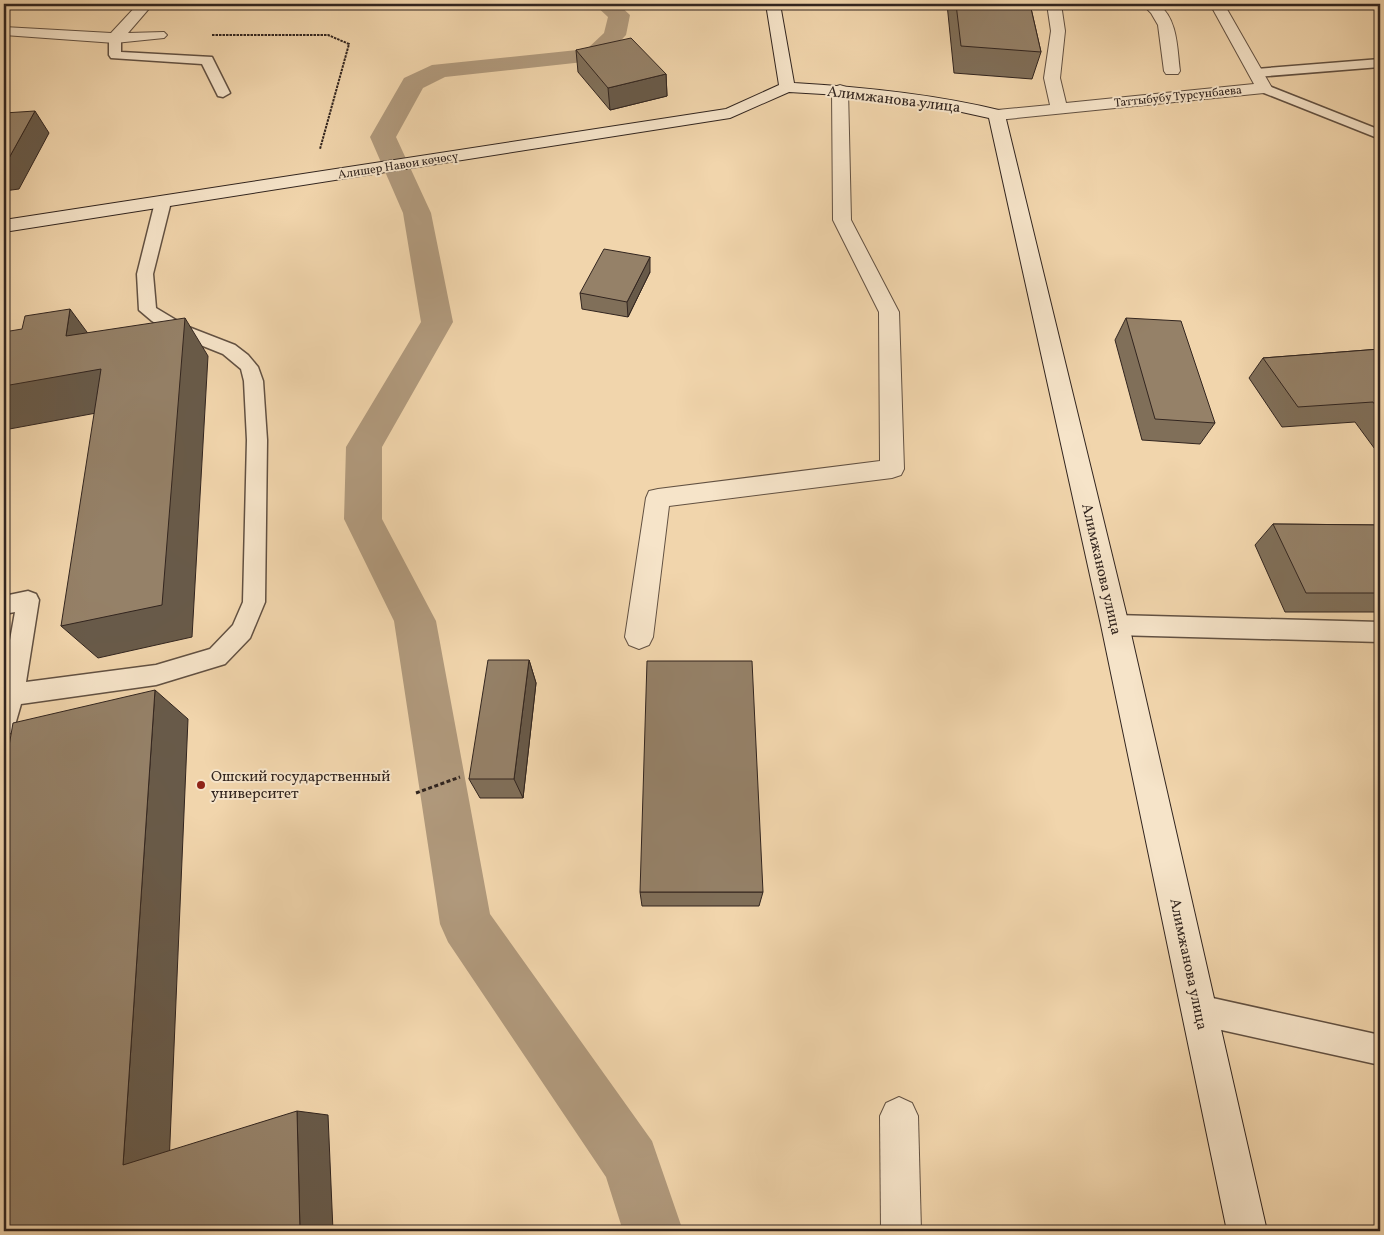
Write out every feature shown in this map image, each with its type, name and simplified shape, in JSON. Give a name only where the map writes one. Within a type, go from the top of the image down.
[{"type":"street","points":[[115,38],[146,4]]},
{"type":"street","points":[[773,4],[787,87]]},
{"type":"street","points":[[1054,4],[1058,30],[1051,65],[1053,92],[1060,109]]},
{"type":"street","points":[[1149,4],[1157,9],[1165,21],[1172,71]]},
{"type":"street","name":"Таттыбубу Турсунбаева","points":[[997,115],[1060,109],[1260,80],[1217,4]]},
{"type":"street","points":[[4,31],[115,38],[159,35]]},
{"type":"street","name":"Алимжанова улица","points":[[787,87],[840,90],[939,102],[997,115],[1114,625],[1247,1231]]},
{"type":"street","name":"Алишер Навои көчөсү","points":[[4,226],[730,113],[787,87]]},
{"type":"street","points":[[639,637],[658,498],[892,469],[890,312],[842,220],[840,90]]},
{"type":"street","points":[[899,1116],[901,1231]]},
{"type":"lane","points":[[115,38],[115,55],[207,60],[223,93]]},
{"type":"lane","points":[[1260,80],[1380,63]]},
{"type":"lane","points":[[1260,80],[1380,135]]},
{"type":"lane","points":[[12,695],[156,675],[217,657],[242,631],[254,602],[258,407],[251,369],[228,347],[190,334],[164,322],[148,310],[146,274],[163,202]]},
{"type":"lane","points":[[136,326],[164,322]]},
{"type":"lane","points":[[4,605],[28,600],[12,695],[4,724]]},
{"type":"lane","points":[[1114,625],[1380,632]]},
{"type":"lane","points":[[1199,1010],[1380,1050]]},
{"type":"path","points":[[159,35],[328,35],[349,44],[314,178]]},
{"type":"path","points":[[416,793],[460,777]]},
{"type":"building","points":[[956,4],[1030,4],[1041,52],[961,46]]},
{"type":"building","points":[[631,38],[666,74],[608,88],[576,50]]},
{"type":"building","points":[[35,111],[4,167],[4,113]]},
{"type":"building","points":[[604,249],[650,257],[627,302],[580,293]]},
{"type":"building","points":[[70,309],[66,336],[185,318],[162,605],[61,626],[101,369],[4,386],[4,332],[22,329],[25,316]]},
{"type":"building","points":[[1126,318],[1181,321],[1215,423],[1155,419]]},
{"type":"building","points":[[1380,349],[1380,412],[1373,402],[1298,407],[1263,358]]},
{"type":"building","points":[[1273,524],[1380,525],[1380,593],[1306,593]]},
{"type":"building","points":[[488,660],[529,660],[514,779],[469,779]]},
{"type":"building","points":[[647,661],[752,661],[763,892],[640,892]]},
{"type":"building","points":[[155,690],[123,1165],[297,1111],[300,1231],[4,1231],[4,775],[13,723]]},
{"type":"waterway","points":[[605,4],[619,15],[615,35],[594,55],[440,70],[413,83],[383,137],[417,213],[437,322],[364,447],[363,519],[415,621],[466,924],[631,1162],[653,1231]]},
{"type":"place","name":"Ошский государственный университет","points":[[201,785]]}]
